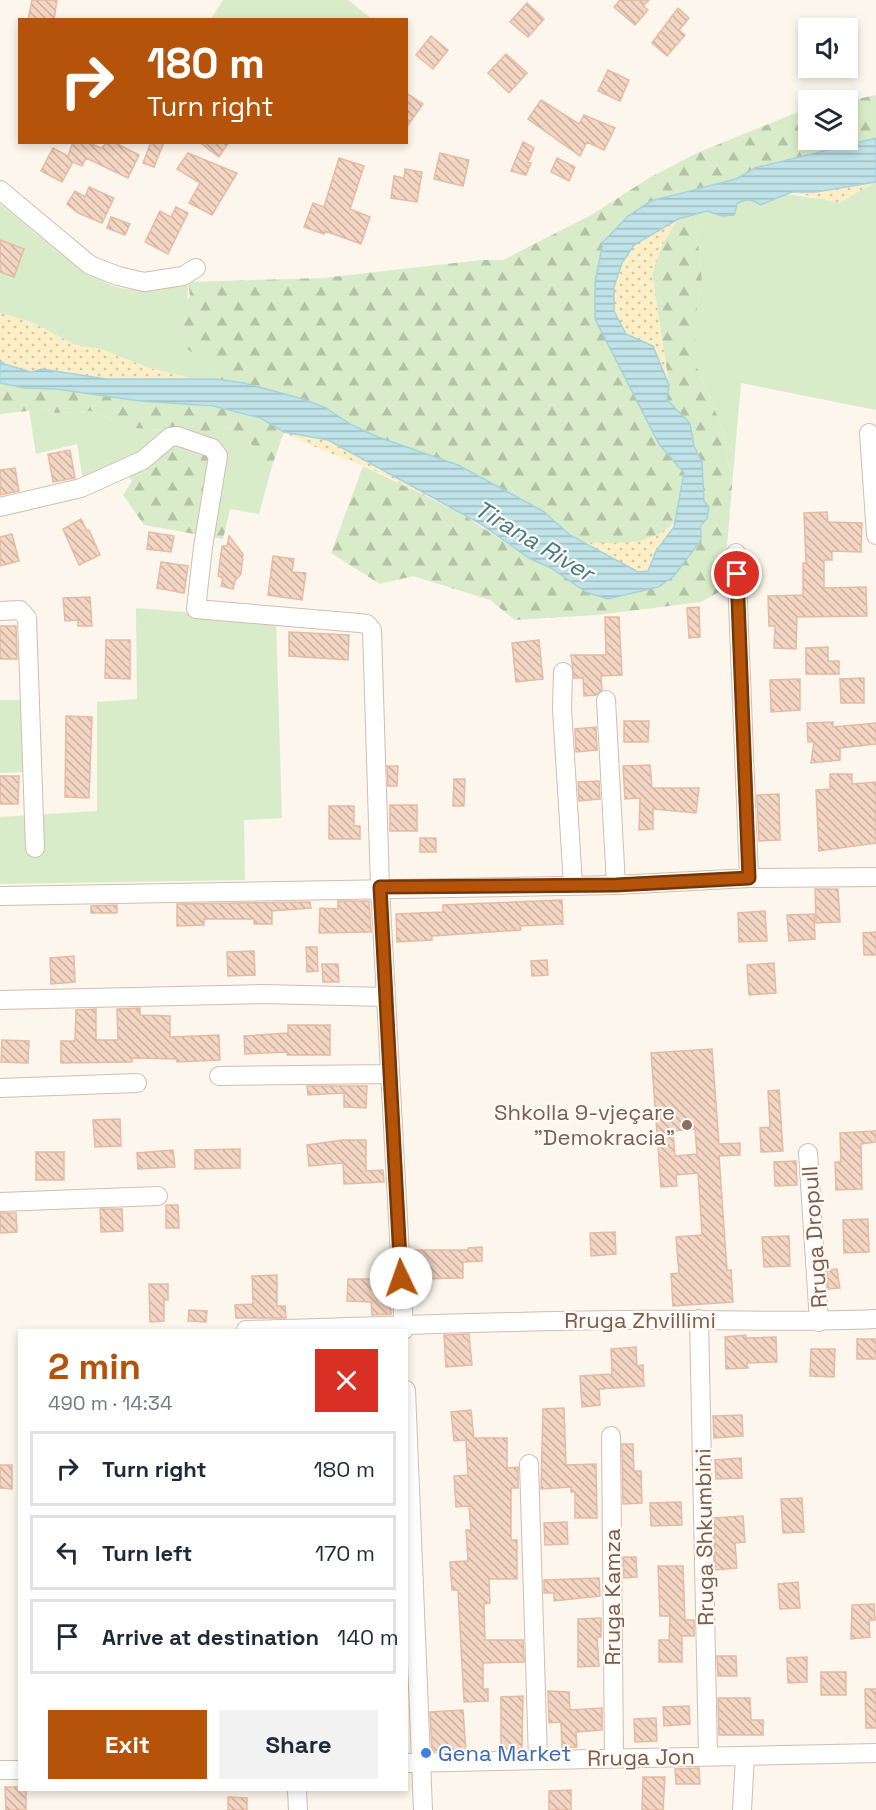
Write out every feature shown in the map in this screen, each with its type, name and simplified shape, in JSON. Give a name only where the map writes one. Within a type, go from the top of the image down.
[{"type":"street","points":[[0,190],[90,265],[99,269],[144,282],[183,276],[196,268]]},
{"type":"street","points":[[869,433],[876,535]]},
{"type":"street","points":[[0,507],[81,488],[143,460],[170,437],[177,436],[212,448],[218,456],[203,547],[196,609],[359,622],[367,624],[372,630],[380,887],[404,1327]]},
{"type":"street","points":[[736,553],[749,878]]},
{"type":"street","points":[[0,611],[20,610],[27,618],[35,848]]},
{"type":"street","points":[[563,672],[562,709],[573,885]]},
{"type":"street","points":[[606,700],[616,885]]},
{"type":"street","points":[[0,896],[380,887],[616,885],[749,878],[876,877]]},
{"type":"street","points":[[0,1000],[262,994],[386,997]]},
{"type":"street","points":[[219,1076],[390,1074]]},
{"type":"street","points":[[0,1088],[137,1083]]},
{"type":"street","name":"Rruga Dropull","points":[[808,1153],[819,1322]]},
{"type":"street","points":[[0,1202],[158,1196]]},
{"type":"street","name":"Rruga Zhvillimi","points":[[299,1329],[699,1319],[819,1322],[876,1319]]},
{"type":"street","name":"Rruga Shkumbini","points":[[699,1319],[708,1756]]},
{"type":"street","name":"Rruga Kamza","points":[[611,1436],[614,1757]]},
{"type":"street","points":[[529,1464],[538,1759]]},
{"type":"street","points":[[408,1483],[414,1763],[423,1810]]},
{"type":"street","name":"Rruga Jon","points":[[414,1763],[876,1753]]},
{"type":"street","points":[[742,1810],[745,1756]]},
{"type":"street","points":[[0,1770],[18,1770]]},
{"type":"street","points":[[297,1791],[298,1810]]},
{"type":"green space","points":[[223,0],[348,0],[371,18],[212,18]]},
{"type":"green space","points":[[876,95],[876,138],[858,142],[858,99]]},
{"type":"green space","points":[[798,112],[798,150],[828,150],[755,168],[736,179],[674,194],[628,216],[595,319],[659,444],[684,473],[676,519],[667,531],[633,544],[587,543],[570,535],[543,511],[458,465],[378,437],[350,424],[326,408],[303,399],[244,383],[215,379],[216,367],[177,343],[187,314],[180,309],[190,296],[188,282],[323,278],[481,260],[503,260],[593,214],[649,178],[697,153]]},
{"type":"green space","points":[[876,182],[876,410],[741,383],[732,486],[723,430],[696,365],[696,315],[702,281],[695,214],[707,211],[722,216],[742,200],[769,202],[781,196],[791,195],[813,198],[838,197]]},
{"type":"green space","points":[[0,204],[60,253],[110,284],[125,289],[141,290],[188,282],[187,314],[216,367],[215,379],[193,379],[149,368],[100,349],[75,345],[31,322],[0,313]]},
{"type":"green space","points":[[695,214],[702,281],[696,315],[696,365],[723,430],[732,486],[726,558],[728,587],[701,602],[597,615],[515,620],[490,600],[413,576],[380,584],[331,553],[363,466],[457,511],[586,592],[608,599],[701,540],[704,501],[702,463],[694,446],[690,423],[667,400],[669,385],[652,274],[663,243],[678,219]]},
{"type":"green space","points":[[0,383],[142,401],[215,407],[249,416],[284,432],[272,466],[248,441],[228,427],[214,437],[222,448],[218,506],[230,509],[223,539],[144,525],[123,495],[165,430],[133,428],[91,411],[56,413],[46,409],[0,414]]},
{"type":"green space","points":[[46,409],[56,413],[91,411],[133,428],[165,430],[133,482],[118,463],[83,481],[77,444],[36,454],[29,410]]},
{"type":"green space","points":[[228,427],[248,441],[272,466],[259,514],[218,507],[214,437]]},
{"type":"green space","points":[[136,608],[276,620],[282,818],[244,820],[245,880],[0,884],[0,817],[97,811],[97,702],[137,699]]},
{"type":"green space","points":[[0,700],[23,700],[26,772],[0,773]]},
{"type":"sand","points":[[875,182],[839,203],[792,192],[816,192]]},
{"type":"sand","points":[[678,219],[663,243],[652,274],[669,385],[653,346],[627,335],[619,326],[613,303],[617,277],[627,254],[643,238]]},
{"type":"sand","points":[[0,313],[31,322],[75,345],[100,349],[149,368],[193,379],[106,379],[42,369],[32,372],[4,364],[0,360]]},
{"type":"sand","points":[[284,432],[328,440],[412,484],[428,497],[378,472]]},
{"type":"sand","points":[[676,519],[648,571],[638,572],[587,543],[623,543],[647,539],[657,535]]},
{"type":"water","name":"Tirana River","points":[[876,138],[876,182],[816,192],[792,192],[760,205],[755,201],[746,200],[737,204],[734,215],[722,216],[707,211],[678,219],[634,245],[622,263],[614,287],[614,311],[626,334],[653,346],[669,385],[667,400],[690,423],[694,446],[702,462],[704,501],[709,507],[707,519],[701,525],[701,540],[674,576],[658,587],[608,599],[586,592],[551,568],[529,558],[479,523],[328,440],[284,432],[260,418],[213,406],[140,401],[0,383],[0,360],[4,364],[31,372],[42,369],[106,379],[215,379],[244,383],[303,399],[326,408],[350,424],[378,437],[458,465],[543,511],[570,535],[638,572],[648,571],[656,551],[674,527],[684,473],[659,444],[595,319],[595,282],[603,242],[628,216],[651,201],[736,179],[755,168],[828,150],[858,150],[858,142]]},
{"type":"building","points":[[32,0],[57,0],[54,18],[28,18]]},
{"type":"building","points":[[620,0],[649,0],[643,6],[648,10],[635,25],[614,7]]},
{"type":"building","points":[[527,3],[544,19],[528,37],[510,22]]},
{"type":"building","points":[[678,8],[689,18],[679,30],[685,35],[667,56],[652,43]]},
{"type":"building","points":[[431,36],[448,50],[433,69],[416,55]]},
{"type":"building","points":[[506,54],[527,73],[509,93],[488,73]]},
{"type":"building","points":[[608,70],[629,80],[620,101],[598,91]]},
{"type":"building","points":[[408,94],[423,104],[408,125]]},
{"type":"building","points":[[541,100],[579,124],[584,115],[615,128],[604,150],[587,142],[580,156],[528,119]]},
{"type":"building","points":[[523,142],[534,148],[526,175],[511,171]]},
{"type":"building","points":[[72,144],[92,144],[101,148],[106,144],[118,144],[139,155],[128,178],[86,158],[82,166],[73,162],[62,182],[41,171],[53,148],[68,156]]},
{"type":"building","points":[[150,144],[163,144],[154,167],[143,163]]},
{"type":"building","points":[[202,144],[228,144],[219,157]]},
{"type":"building","points":[[188,153],[237,173],[212,215],[189,203],[200,183],[177,169]]},
{"type":"building","points":[[440,153],[469,160],[463,186],[434,179]]},
{"type":"building","points":[[339,158],[364,166],[350,209],[370,217],[361,244],[325,231],[324,234],[304,227],[313,203],[324,207]]},
{"type":"building","points":[[557,158],[575,167],[569,181],[551,172]]},
{"type":"building","points":[[405,169],[422,172],[417,202],[391,198],[394,176],[404,178]]},
{"type":"building","points":[[89,187],[114,198],[102,223],[78,213],[67,204],[75,191],[85,197]]},
{"type":"building","points":[[176,207],[188,213],[168,254],[145,242],[160,211],[171,217]]},
{"type":"building","points":[[111,217],[130,224],[125,235],[107,228]]},
{"type":"building","points":[[0,240],[24,249],[14,277],[0,272]]},
{"type":"building","points":[[70,450],[75,478],[53,482],[48,454]]},
{"type":"building","points":[[15,468],[19,491],[0,495],[0,470]]},
{"type":"building","points":[[827,512],[828,522],[862,523],[861,552],[832,551],[832,560],[824,560],[824,588],[866,587],[867,616],[797,617],[796,649],[774,648],[775,626],[769,626],[768,596],[803,595],[803,563],[806,563],[804,513]]},
{"type":"building","points":[[81,519],[87,531],[89,530],[100,555],[79,565],[63,529]]},
{"type":"building","points":[[149,532],[174,536],[171,552],[147,549]]},
{"type":"building","points":[[12,534],[19,561],[0,566],[0,537]]},
{"type":"building","points":[[229,536],[243,554],[241,574],[235,581],[233,589],[221,586],[223,578],[218,576],[222,546],[227,546]]},
{"type":"building","points":[[273,556],[294,559],[292,572],[306,573],[302,600],[268,595]]},
{"type":"building","points":[[161,562],[188,566],[184,593],[157,588]]},
{"type":"building","points":[[90,597],[92,626],[78,626],[78,620],[65,621],[63,598]]},
{"type":"building","points":[[699,607],[700,637],[689,638],[687,608]]},
{"type":"building","points":[[605,617],[619,617],[622,675],[601,676],[602,690],[596,695],[584,696],[583,678],[574,678],[571,655],[606,655]]},
{"type":"building","points":[[0,626],[16,626],[17,659],[0,659]]},
{"type":"building","points":[[289,632],[349,635],[348,660],[289,656]]},
{"type":"building","points":[[106,640],[130,640],[130,679],[105,678]]},
{"type":"building","points":[[539,640],[543,679],[516,682],[512,643]]},
{"type":"building","points":[[828,647],[828,661],[839,661],[839,674],[806,674],[806,648]]},
{"type":"building","points":[[864,678],[864,703],[841,703],[840,679]]},
{"type":"building","points":[[800,679],[800,710],[771,712],[770,680]]},
{"type":"building","points":[[66,716],[92,717],[89,798],[65,797]]},
{"type":"building","points":[[624,721],[649,721],[648,742],[624,742]]},
{"type":"building","points":[[833,722],[833,727],[876,723],[876,744],[840,748],[840,760],[811,763],[814,742],[808,742],[807,723]]},
{"type":"building","points":[[596,727],[597,750],[576,752],[575,729]]},
{"type":"building","points":[[650,765],[652,788],[699,788],[696,813],[653,809],[653,829],[639,830],[640,798],[625,799],[623,766]]},
{"type":"building","points":[[387,766],[398,766],[397,786],[388,786]]},
{"type":"building","points":[[830,774],[852,774],[852,784],[876,782],[876,843],[819,851],[816,790],[830,789]]},
{"type":"building","points":[[0,776],[19,776],[18,804],[0,804]]},
{"type":"building","points":[[454,779],[465,779],[464,806],[453,806]]},
{"type":"building","points":[[599,781],[600,799],[579,801],[578,782]]},
{"type":"building","points":[[779,794],[780,840],[759,841],[757,795]]},
{"type":"building","points":[[390,805],[417,805],[417,831],[390,831]]},
{"type":"building","points":[[329,806],[354,806],[354,826],[360,826],[360,839],[329,839]]},
{"type":"building","points":[[420,838],[436,838],[436,852],[420,852]]},
{"type":"building","points":[[815,889],[838,889],[840,922],[816,923]]},
{"type":"building","points":[[562,900],[563,924],[520,926],[521,930],[432,936],[432,940],[397,942],[396,914],[443,912],[443,905]]},
{"type":"building","points":[[338,901],[369,901],[371,932],[319,933],[320,908],[338,909]]},
{"type":"building","points":[[310,902],[311,908],[272,911],[272,924],[254,924],[254,919],[204,919],[204,925],[177,926],[177,904]]},
{"type":"building","points":[[117,905],[117,913],[91,913],[91,906]]},
{"type":"building","points":[[765,911],[767,941],[739,942],[738,913]]},
{"type":"building","points":[[814,914],[815,939],[789,941],[787,915]]},
{"type":"building","points":[[876,932],[876,955],[864,955],[863,933]]},
{"type":"building","points":[[306,947],[317,947],[318,971],[307,972]]},
{"type":"building","points":[[254,951],[255,975],[228,976],[227,952]]},
{"type":"building","points":[[74,956],[75,982],[51,984],[50,958]]},
{"type":"building","points":[[547,960],[548,975],[532,976],[531,961]]},
{"type":"building","points":[[774,963],[776,993],[749,995],[747,965]]},
{"type":"building","points":[[322,964],[338,964],[339,982],[323,982]]},
{"type":"building","points":[[140,1008],[140,1015],[170,1016],[170,1037],[219,1035],[220,1060],[177,1062],[177,1059],[132,1058],[132,1062],[61,1063],[61,1041],[75,1041],[76,1010],[96,1009],[96,1040],[118,1040],[117,1009]]},
{"type":"building","points":[[288,1025],[330,1025],[330,1055],[287,1055],[287,1052],[245,1054],[244,1036],[288,1033]]},
{"type":"building","points":[[2,1040],[29,1041],[28,1063],[1,1062]]},
{"type":"building","points":[[712,1049],[719,1144],[740,1143],[740,1155],[719,1156],[727,1270],[731,1270],[733,1302],[673,1306],[671,1274],[679,1273],[676,1237],[702,1235],[698,1173],[676,1175],[677,1186],[661,1187],[651,1053]],"holes":[[[695,1129],[697,1154],[675,1156],[673,1131]]]},
{"type":"building","points":[[307,1086],[367,1086],[366,1108],[344,1107],[344,1093],[308,1095]]},
{"type":"building","points":[[779,1090],[783,1151],[761,1152],[760,1128],[770,1127],[768,1091]]},
{"type":"building","points":[[120,1119],[121,1146],[95,1147],[93,1120]]},
{"type":"building","points":[[876,1131],[876,1142],[861,1144],[862,1189],[836,1190],[835,1162],[841,1162],[840,1133]]},
{"type":"building","points":[[343,1140],[366,1140],[366,1171],[383,1170],[384,1182],[344,1184],[343,1163],[309,1166],[307,1145]]},
{"type":"building","points":[[240,1149],[240,1168],[195,1169],[195,1150]]},
{"type":"building","points":[[173,1150],[175,1167],[138,1169],[137,1153]]},
{"type":"building","points":[[36,1152],[64,1152],[64,1180],[36,1180]]},
{"type":"building","points":[[796,1161],[797,1185],[775,1186],[774,1162]]},
{"type":"building","points":[[166,1205],[178,1205],[179,1228],[166,1228]]},
{"type":"building","points":[[100,1209],[122,1209],[123,1231],[101,1232]]},
{"type":"building","points":[[0,1213],[16,1213],[17,1232],[0,1233]]},
{"type":"building","points":[[868,1219],[869,1252],[844,1253],[843,1220]]},
{"type":"building","points":[[615,1232],[616,1254],[591,1256],[590,1233]]},
{"type":"building","points":[[789,1236],[790,1266],[764,1267],[762,1237]]},
{"type":"building","points":[[482,1247],[482,1261],[463,1262],[463,1278],[415,1279],[414,1250],[468,1250],[468,1248]]},
{"type":"building","points":[[837,1269],[840,1288],[828,1289],[827,1270]]},
{"type":"building","points":[[277,1275],[277,1306],[285,1306],[286,1318],[236,1318],[235,1305],[253,1304],[252,1276]]},
{"type":"building","points":[[374,1276],[388,1276],[391,1314],[372,1315],[371,1302],[347,1301],[348,1279],[374,1279]]},
{"type":"building","points":[[149,1284],[168,1284],[168,1300],[164,1300],[164,1321],[150,1322]]},
{"type":"building","points":[[189,1310],[207,1311],[206,1322],[188,1321]]},
{"type":"building","points":[[469,1334],[472,1365],[446,1367],[444,1335]]},
{"type":"building","points":[[746,1335],[746,1338],[776,1337],[777,1362],[747,1363],[748,1368],[726,1369],[725,1337]]},
{"type":"building","points":[[857,1339],[876,1339],[876,1359],[857,1359]]},
{"type":"building","points":[[636,1347],[637,1366],[643,1365],[644,1386],[599,1389],[600,1405],[582,1407],[580,1376],[612,1374],[611,1349]]},
{"type":"building","points":[[811,1349],[835,1349],[834,1377],[810,1376]]},
{"type":"building","points":[[564,1408],[566,1465],[596,1464],[597,1518],[575,1518],[575,1492],[571,1492],[571,1487],[541,1489],[543,1409]]},
{"type":"building","points":[[471,1410],[474,1438],[507,1438],[507,1468],[518,1467],[518,1488],[511,1488],[511,1540],[517,1540],[517,1579],[489,1579],[490,1603],[484,1604],[485,1640],[523,1640],[524,1662],[483,1663],[483,1689],[488,1689],[488,1701],[464,1702],[458,1590],[452,1590],[450,1562],[468,1561],[466,1530],[471,1530],[469,1506],[456,1507],[454,1476],[468,1475],[466,1440],[454,1441],[451,1412]]},
{"type":"building","points":[[742,1415],[743,1436],[714,1438],[713,1416]]},
{"type":"building","points":[[622,1444],[633,1444],[634,1471],[641,1471],[642,1503],[623,1504]]},
{"type":"building","points":[[741,1458],[742,1478],[716,1479],[715,1460]]},
{"type":"building","points":[[0,1465],[12,1465],[12,1489],[0,1488]]},
{"type":"building","points":[[802,1498],[804,1532],[783,1533],[781,1499]]},
{"type":"building","points":[[681,1502],[682,1525],[651,1526],[650,1503]]},
{"type":"building","points":[[743,1516],[745,1542],[735,1543],[737,1568],[715,1570],[714,1518]]},
{"type":"building","points":[[567,1522],[568,1544],[545,1545],[544,1523]]},
{"type":"building","points":[[623,1557],[636,1557],[637,1577],[624,1578]]},
{"type":"building","points":[[658,1566],[683,1566],[685,1620],[694,1620],[694,1636],[682,1636],[682,1662],[659,1662],[659,1640],[669,1640],[670,1616],[660,1616]]},
{"type":"building","points":[[599,1578],[600,1596],[554,1601],[554,1593],[544,1593],[544,1580]]},
{"type":"building","points":[[798,1582],[800,1608],[780,1609],[778,1584]]},
{"type":"building","points":[[874,1604],[875,1620],[869,1620],[870,1637],[851,1639],[852,1605]]},
{"type":"building","points":[[601,1618],[601,1637],[597,1637],[599,1666],[578,1667],[578,1619]]},
{"type":"building","points":[[717,1656],[736,1656],[737,1676],[718,1676]]},
{"type":"building","points":[[807,1657],[807,1682],[788,1683],[787,1658]]},
{"type":"building","points":[[821,1672],[846,1672],[846,1695],[821,1695]]},
{"type":"building","points":[[865,1689],[876,1689],[876,1728],[866,1728]]},
{"type":"building","points":[[548,1691],[569,1692],[570,1710],[602,1708],[602,1730],[576,1732],[577,1747],[562,1748],[561,1722],[549,1723]]},
{"type":"building","points":[[523,1696],[522,1749],[501,1749],[501,1697]]},
{"type":"building","points":[[718,1698],[750,1698],[751,1720],[763,1720],[763,1735],[719,1735]]},
{"type":"building","points":[[689,1706],[690,1724],[664,1726],[663,1707]]},
{"type":"building","points":[[463,1710],[466,1750],[432,1751],[430,1712]]},
{"type":"building","points":[[656,1718],[657,1741],[635,1742],[634,1719]]},
{"type":"building","points":[[699,1768],[700,1784],[676,1784],[675,1769]]},
{"type":"building","points":[[643,1777],[665,1777],[663,1810],[642,1810]]},
{"type":"building","points":[[5,1787],[18,1787],[18,1791],[26,1791],[26,1810],[6,1810]]},
{"type":"building","points":[[571,1790],[571,1810],[549,1810],[549,1791]]},
{"type":"building","points":[[228,1797],[247,1798],[247,1810],[228,1810]]},
{"type":"place","name":"Shkolla 9-vjeçare \"Demokracia\"","points":[[687,1125]]},
{"type":"place","name":"Gena Market","points":[[426,1753]]},
{"type":"route","points":[[401,1278],[380,887],[616,885],[749,878],[737,574]]}]
